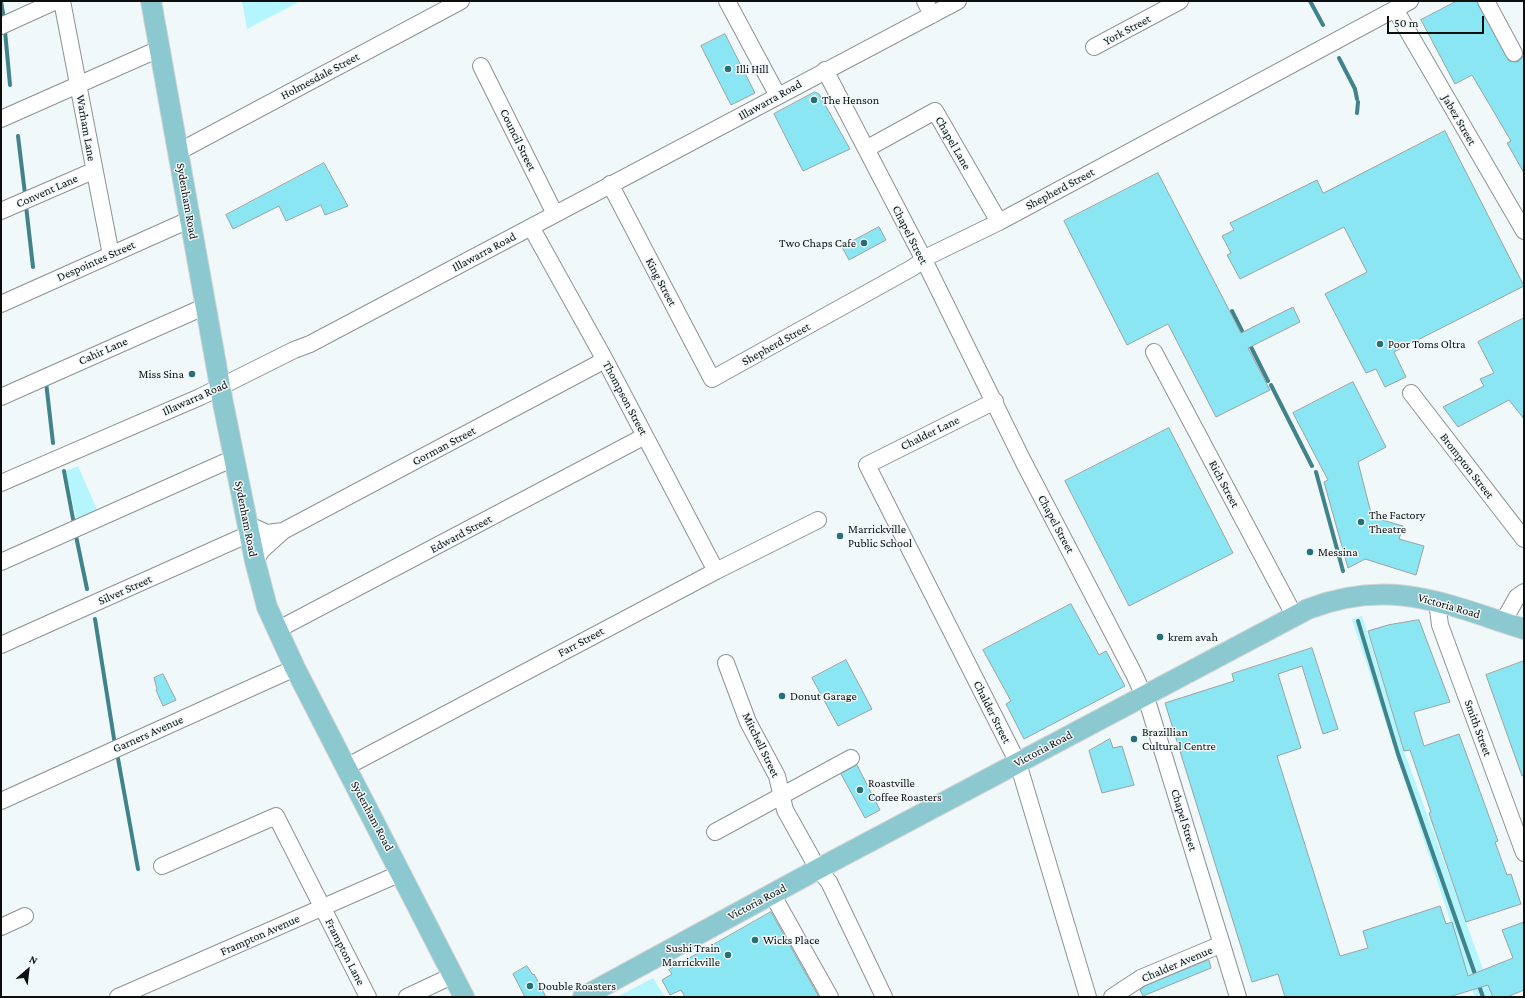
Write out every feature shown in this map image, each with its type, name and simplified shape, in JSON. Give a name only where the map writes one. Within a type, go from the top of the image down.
[{"type":"main road","name":"Sydenham Road","points":[[150,1],[220,388],[254,561],[267,608],[295,668],[402,873],[464,997]]},
{"type":"main road","name":"Victoria Road","points":[[583,997],[818,869],[1294,615],[1326,602],[1360,596],[1408,596],[1437,601],[1524,629]]},
{"type":"street","points":[[1,26],[56,1]]},
{"type":"street","name":"Warham Lane","points":[[62,1],[93,171],[111,255]]},
{"type":"street","name":"Holmesdale Street","points":[[178,152],[461,1]]},
{"type":"street","points":[[727,1],[778,96]]},
{"type":"street","name":"Illawarra Road","points":[[1,484],[220,388],[294,350],[310,344],[778,96],[825,70],[928,8],[958,1]]},
{"type":"street","name":"York Street","points":[[1094,47],[1180,1]]},
{"type":"street","name":"Shepherd Street","points":[[712,379],[924,260],[998,222],[1410,1]]},
{"type":"street","points":[[1486,1],[1514,53]]},
{"type":"street","name":"Jabez Street","points":[[1395,9],[1524,229]]},
{"type":"street","points":[[1,119],[159,49]]},
{"type":"street","name":"Council Street","points":[[481,66],[555,214]]},
{"type":"street","name":"Chapel Street","points":[[825,70],[924,260],[1023,461],[1144,696],[1238,997]]},
{"type":"street","name":"Chapel Lane","points":[[866,149],[935,111],[998,222]]},
{"type":"street","name":"Convent Lane","points":[[1,212],[93,171]]},
{"type":"street","name":"King Street","points":[[610,184],[712,379]]},
{"type":"street","name":"Despointes Street","points":[[1,304],[190,219]]},
{"type":"street","name":"Thompson Street","points":[[531,227],[605,360],[716,571]]},
{"type":"street","name":"Cahir Lane","points":[[1,397],[206,306]]},
{"type":"street","name":"Rich Street","points":[[1154,352],[1294,615]]},
{"type":"street","name":"Gorman Street","points":[[254,561],[262,550],[283,531],[605,360]]},
{"type":"street","name":"Brompton Street","points":[[1411,393],[1524,539]]},
{"type":"street","name":"Chalder Lane","points":[[866,465],[994,401]]},
{"type":"street","name":"Edward Street","points":[[277,630],[645,436]]},
{"type":"street","points":[[1,562],[234,458]]},
{"type":"street","name":"Chalder Street","points":[[866,465],[1018,763],[1088,997]]},
{"type":"street","name":"Farr Street","points":[[346,767],[716,571],[818,520]]},
{"type":"street","name":"Gorman Street","points":[[248,529],[267,532],[283,531]]},
{"type":"street","name":"Silver Street","points":[[1,645],[248,529]]},
{"type":"street","points":[[1503,622],[1514,602],[1524,592]]},
{"type":"street","name":"Smith Street","points":[[1437,601],[1440,625],[1524,853]]},
{"type":"street","name":"Mitchell Street","points":[[726,663],[748,722],[777,776],[783,796],[785,810],[818,869],[829,882],[884,997]]},
{"type":"street","name":"Garners Avenue","points":[[1,801],[295,668]]},
{"type":"street","points":[[715,832],[851,758]]},
{"type":"street","name":"Frampton Lane","points":[[162,866],[276,816],[368,997]]},
{"type":"street","name":"Frampton Avenue","points":[[118,997],[402,873]]},
{"type":"street","points":[[772,894],[830,997]]},
{"type":"street","points":[[1,927],[25,916]]},
{"type":"street","name":"Chalder Avenue","points":[[1112,997],[1133,991],[1141,978],[1222,944]]},
{"type":"street","points":[[407,997],[454,975]]},
{"type":"shaded area","points":[[242,1],[301,1],[247,29]]},
{"type":"shaded area","points":[[78,466],[98,512],[77,521],[66,471]]},
{"type":"shaded area","points":[[1362,616],[1404,751],[1493,997],[1475,997],[1352,619]]},
{"type":"shaded area","points":[[653,978],[665,997],[617,997]]},
{"type":"building","points":[[1457,1],[1477,1],[1509,61],[1518,62],[1524,55],[1524,173],[1507,143],[1511,141],[1472,75],[1455,84],[1421,20]]},
{"type":"building","name":"Illi Hill","points":[[725,34],[755,93],[731,105],[701,46]]},
{"type":"building","points":[[815,92],[819,94],[850,149],[803,171],[774,114]]},
{"type":"building","points":[[1445,131],[1524,286],[1394,352],[1406,377],[1385,387],[1376,369],[1366,373],[1325,294],[1367,272],[1344,227],[1240,279],[1227,255],[1231,253],[1222,236],[1234,230],[1230,223],[1317,180],[1323,193]]},
{"type":"building","points":[[324,163],[348,206],[325,215],[321,205],[286,221],[279,206],[233,229],[226,215]]},
{"type":"building","points":[[1158,173],[1241,333],[1293,307],[1300,322],[1248,348],[1270,390],[1216,417],[1168,324],[1127,345],[1064,221]]},
{"type":"building","name":"Two Chaps Cafe","points":[[879,227],[886,240],[849,260],[842,247]]},
{"type":"building","points":[[1524,318],[1524,419],[1509,400],[1458,427],[1443,407],[1484,386],[1480,379],[1494,373],[1478,342]]},
{"type":"building","points":[[1353,382],[1386,447],[1358,462],[1372,517],[1403,526],[1399,539],[1424,546],[1416,575],[1365,559],[1348,568],[1324,482],[1328,480],[1293,413]]},
{"type":"building","points":[[1169,428],[1233,553],[1129,606],[1065,481]]},
{"type":"building","points":[[1071,604],[1099,655],[1106,651],[1125,686],[1024,739],[1006,704],[1011,701],[983,650]]},
{"type":"building","points":[[1419,620],[1450,702],[1414,712],[1424,746],[1459,734],[1498,841],[1495,842],[1507,875],[1511,874],[1521,904],[1466,922],[1429,813],[1431,812],[1410,750],[1404,751],[1368,631],[1388,625]]},
{"type":"building","points":[[1312,648],[1338,729],[1323,734],[1302,666],[1278,674],[1301,748],[1277,756],[1340,956],[1368,948],[1363,931],[1440,906],[1446,924],[1452,922],[1468,976],[1513,958],[1502,930],[1524,922],[1524,990],[1507,997],[1493,997],[1488,985],[1449,997],[1285,997],[1278,974],[1252,982],[1165,703],[1234,681],[1232,674]]},
{"type":"building","points":[[846,660],[872,709],[838,726],[812,678]]},
{"type":"building","points":[[1524,661],[1524,775],[1522,776],[1486,675]]},
{"type":"building","points":[[163,674],[176,700],[163,706],[156,690],[154,678]]},
{"type":"building","points":[[1110,739],[1113,748],[1122,746],[1134,785],[1102,793],[1089,751]]},
{"type":"building","name":"Roastville Coffee Roasters","points":[[857,765],[880,810],[865,818],[841,774]]},
{"type":"building","name":"Wicks Place","points":[[771,912],[819,997],[685,997],[681,990],[670,995],[662,980],[672,974],[669,970]]},
{"type":"building","points":[[1209,960],[1211,968],[1143,996],[1140,990],[1145,986]]},
{"type":"building","name":"Double Roasters","points":[[527,966],[533,975],[534,974],[546,997],[525,997],[513,974]]},
{"type":"waterway","points":[[1,1],[4,19]]},
{"type":"waterway","points":[[1310,1],[1323,25]]},
{"type":"waterway","points":[[5,31],[10,85]]},
{"type":"waterway","points":[[1339,58],[1355,89],[1357,99]]},
{"type":"waterway","points":[[1357,113],[1358,102]]},
{"type":"waterway","points":[[18,136],[25,194]]},
{"type":"waterway","points":[[26,206],[33,267]]},
{"type":"waterway","points":[[1232,311],[1244,335]]},
{"type":"waterway","points":[[1249,343],[1268,381]]},
{"type":"waterway","points":[[46,382],[53,443]]},
{"type":"waterway","points":[[1271,385],[1312,466]]},
{"type":"waterway","points":[[64,471],[74,524]]},
{"type":"waterway","points":[[1316,472],[1343,571]]},
{"type":"waterway","points":[[76,536],[87,589]]},
{"type":"waterway","points":[[95,619],[115,745]]},
{"type":"waterway","points":[[1358,621],[1398,754],[1483,997]]},
{"type":"waterway","points":[[117,753],[138,869]]},
{"type":"place","name":"Illi Hill","points":[[728,69]]},
{"type":"place","name":"The Henson","points":[[814,100]]},
{"type":"place","name":"Two Chaps Cafe","points":[[864,243]]},
{"type":"place","name":"Poor Toms Oltra","points":[[1380,344]]},
{"type":"place","name":"Miss Sina","points":[[192,374]]},
{"type":"place","name":"The Factory Theatre","points":[[1361,522]]},
{"type":"place","name":"Marrickville Public School","points":[[840,536]]},
{"type":"place","name":"Messina","points":[[1310,552]]},
{"type":"place","name":"krem avah","points":[[1160,637]]},
{"type":"place","name":"Donut Garage","points":[[782,696]]},
{"type":"place","name":"Brazillian Cultural Centre","points":[[1134,739]]},
{"type":"place","name":"Roastville Coffee Roasters","points":[[860,790]]},
{"type":"place","name":"Wicks Place","points":[[755,940]]},
{"type":"place","name":"Sushi Train Marrickville","points":[[728,955]]},
{"type":"place","name":"Double Roasters","points":[[530,986]]}]
